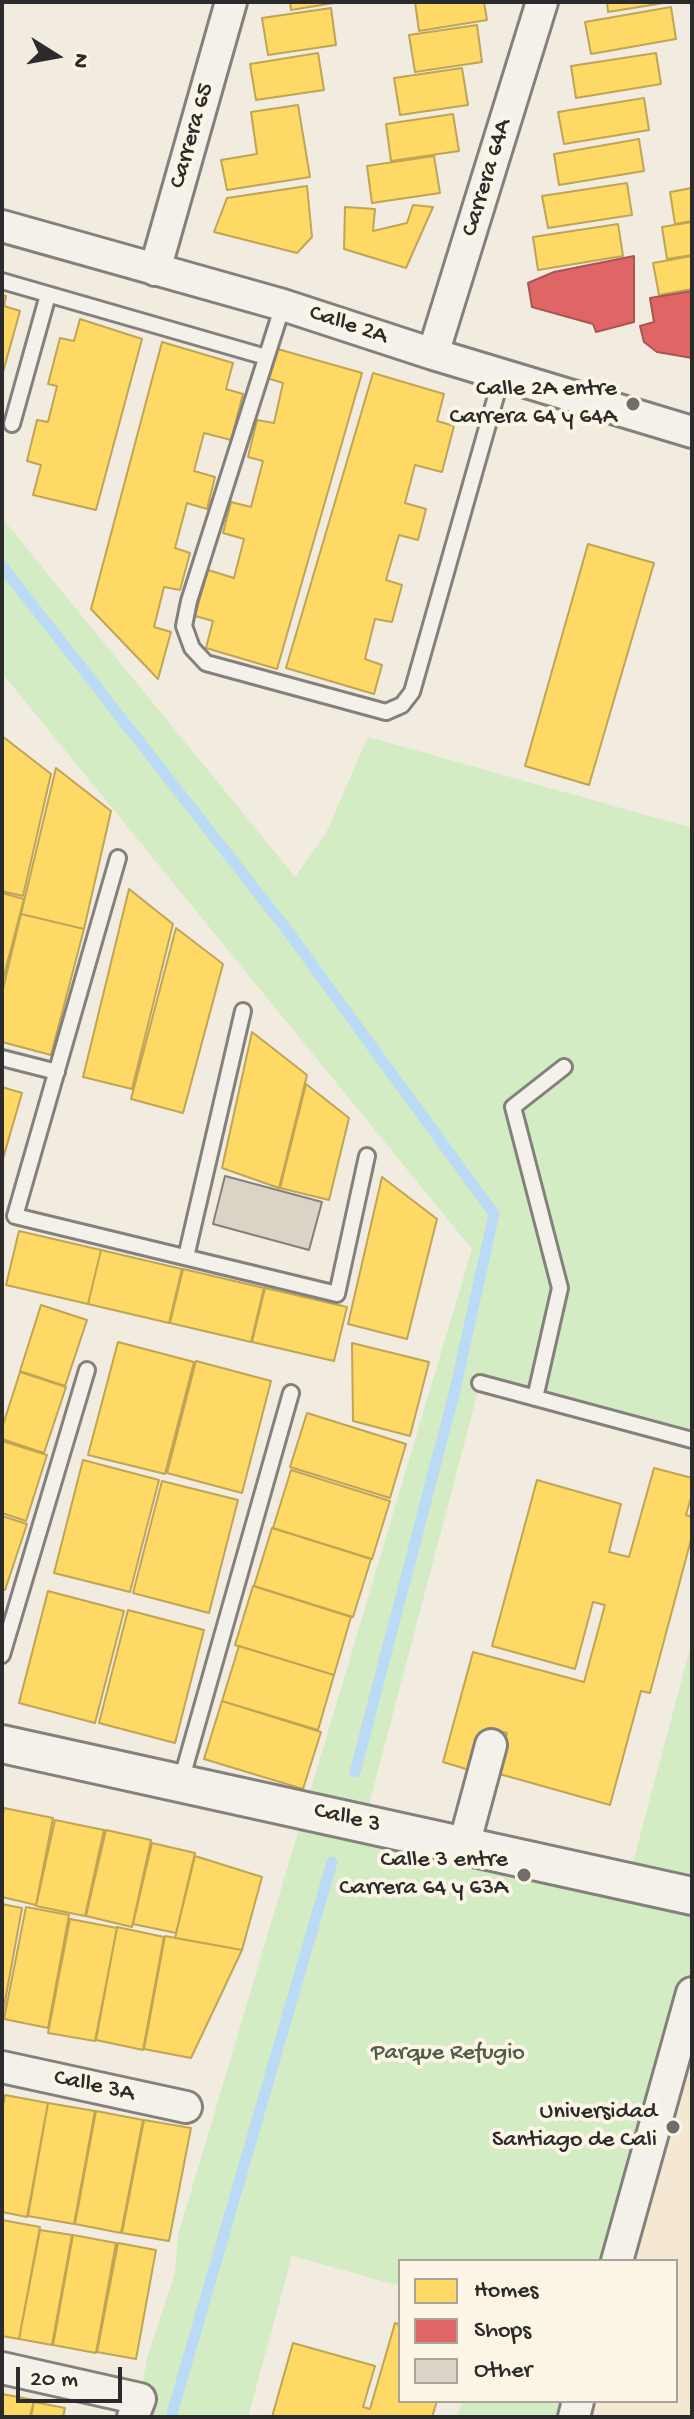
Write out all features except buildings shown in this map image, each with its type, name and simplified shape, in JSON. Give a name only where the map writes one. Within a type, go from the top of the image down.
[{"type":"street","name":"Carrera 65","points":[[155,270],[231,2]]},
{"type":"street","name":"Carrera 64A","points":[[433,354],[542,2]]},
{"type":"street","name":"Calle 2A","points":[[2,226],[283,305],[692,432]]},
{"type":"street","name":"Calle 3","points":[[2,1744],[692,1896]]},
{"type":"street","points":[[464,1845],[491,1745]]},
{"type":"street","points":[[618,2259],[692,1993]]},
{"type":"street","name":"Calle 3A","points":[[2,2067],[186,2107]]},
{"type":"street","points":[[2,2368],[137,2408]]},
{"type":"lane","points":[[2,281],[266,357]]},
{"type":"lane","points":[[12,424],[48,295]]},
{"type":"lane","points":[[283,305],[189,601],[184,626],[192,648],[206,663],[386,712],[402,705],[412,692],[502,375]]},
{"type":"lane","points":[[118,858],[15,1216],[337,1294],[367,1156]]},
{"type":"lane","points":[[186,1257],[243,1011]]},
{"type":"lane","points":[[2,1058],[57,1072]]},
{"type":"lane","points":[[535,1398],[560,1288],[513,1107],[564,1067]]},
{"type":"lane","points":[[2,1655],[87,1370]]},
{"type":"lane","points":[[480,1383],[692,1440]]},
{"type":"lane","points":[[181,1783],[291,1393]]},
{"type":"shaded area","name":"Universidad Santiago de Cali","points":[[692,1993],[692,2417],[574,2417],[578,2403],[678,2403],[678,2259],[618,2259]]},
{"type":"green space","name":"Parque Refugio","points":[[2,518],[295,877],[326,833],[368,737],[692,828],[692,1440],[480,1384],[364,1823],[628,1881],[692,1641],[692,1993],[618,2259],[398,2259],[398,2285],[292,2256],[248,2417],[133,2417],[140,2399],[147,2358],[175,2273],[178,2235],[472,1249],[2,673]]},
{"type":"green space","points":[[461,2403],[578,2403],[574,2417],[457,2417]]},
{"type":"waterway","points":[[2,566],[287,930],[494,1214],[455,1390],[355,1772]]},
{"type":"waterway","points":[[171,2417],[332,1862]]},
{"type":"place","name":"Calle 2A entre Carrera 64 y 64A","points":[[633,404]]},
{"type":"place","name":"Calle 3 entre Carrera 64 y 63A","points":[[524,1875]]},
{"type":"place","name":"Universidad Santiago de Cali","points":[[673,2127]]}]
